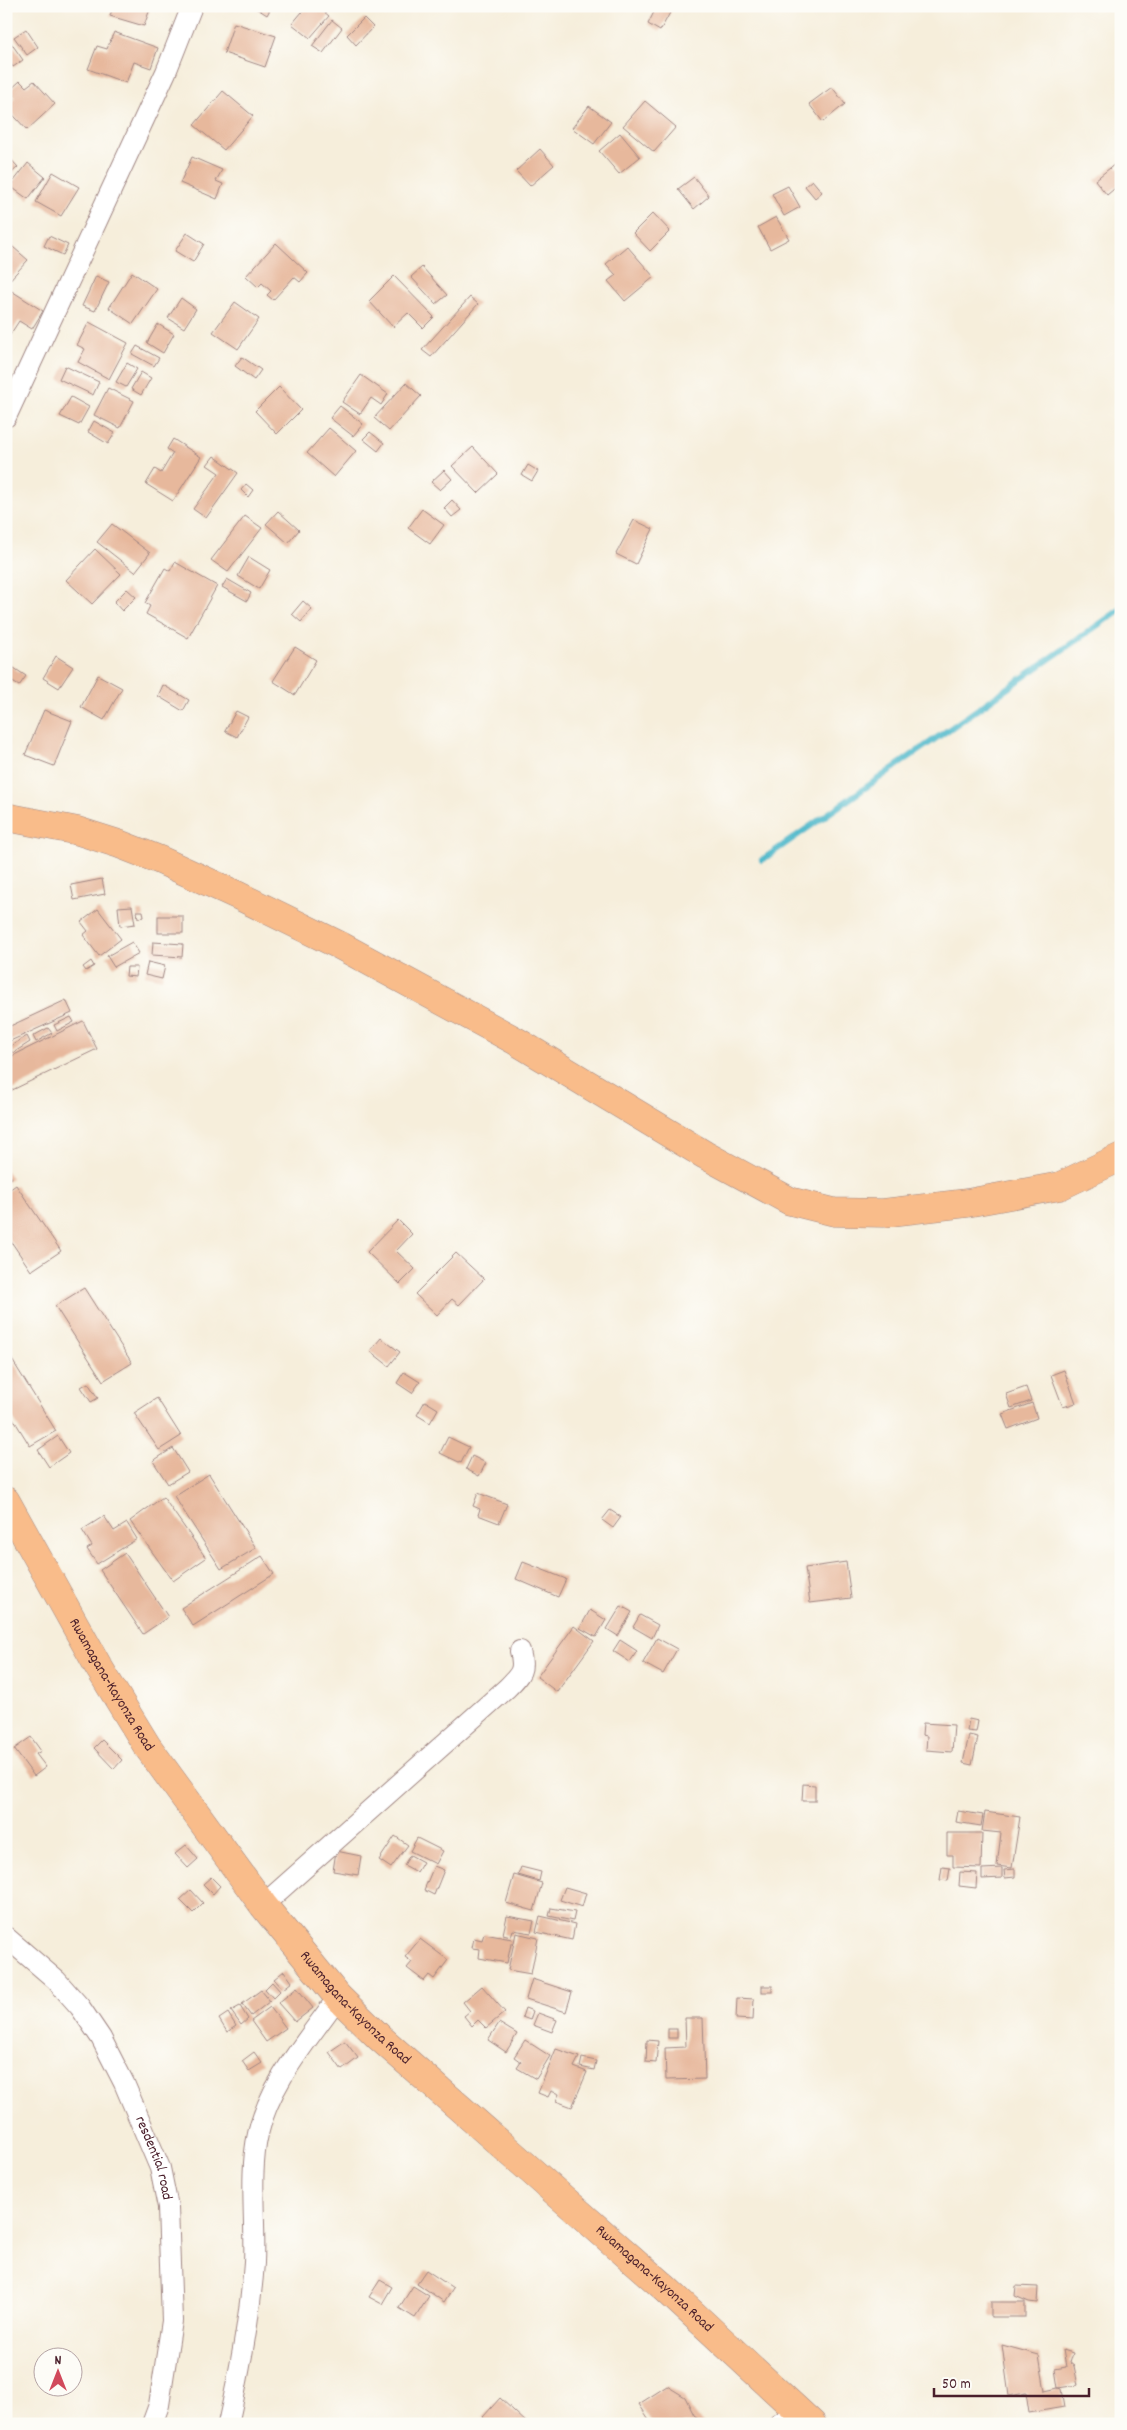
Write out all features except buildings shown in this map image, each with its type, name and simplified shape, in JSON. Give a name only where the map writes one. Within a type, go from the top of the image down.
[{"type":"highway","points":[[6,817],[78,831],[119,844],[160,860],[239,896],[341,946],[516,1041],[705,1154],[790,1201],[834,1212],[883,1213],[967,1203],[1060,1186],[1121,1158]]},
{"type":"highway","name":"Rwamagana-Kayonza Road","points":[[6,1501],[98,1666],[147,1746],[263,1905],[338,1997],[379,2037],[666,2290],[796,2420]]},
{"type":"street","points":[[6,417],[166,72],[192,6]]},
{"type":"street","points":[[263,1905],[507,1688],[519,1676],[524,1664],[520,1651]]},
{"type":"street","name":"resdential road","points":[[6,1937],[56,1980],[80,2007],[96,2030],[124,2084],[160,2168],[168,2207],[172,2321],[159,2405],[152,2424]]},
{"type":"street","points":[[228,2424],[238,2375],[254,2262],[253,2198],[258,2134],[270,2101],[294,2058],[338,1997]]},
{"type":"waterway","points":[[762,860],[1121,609]]}]
